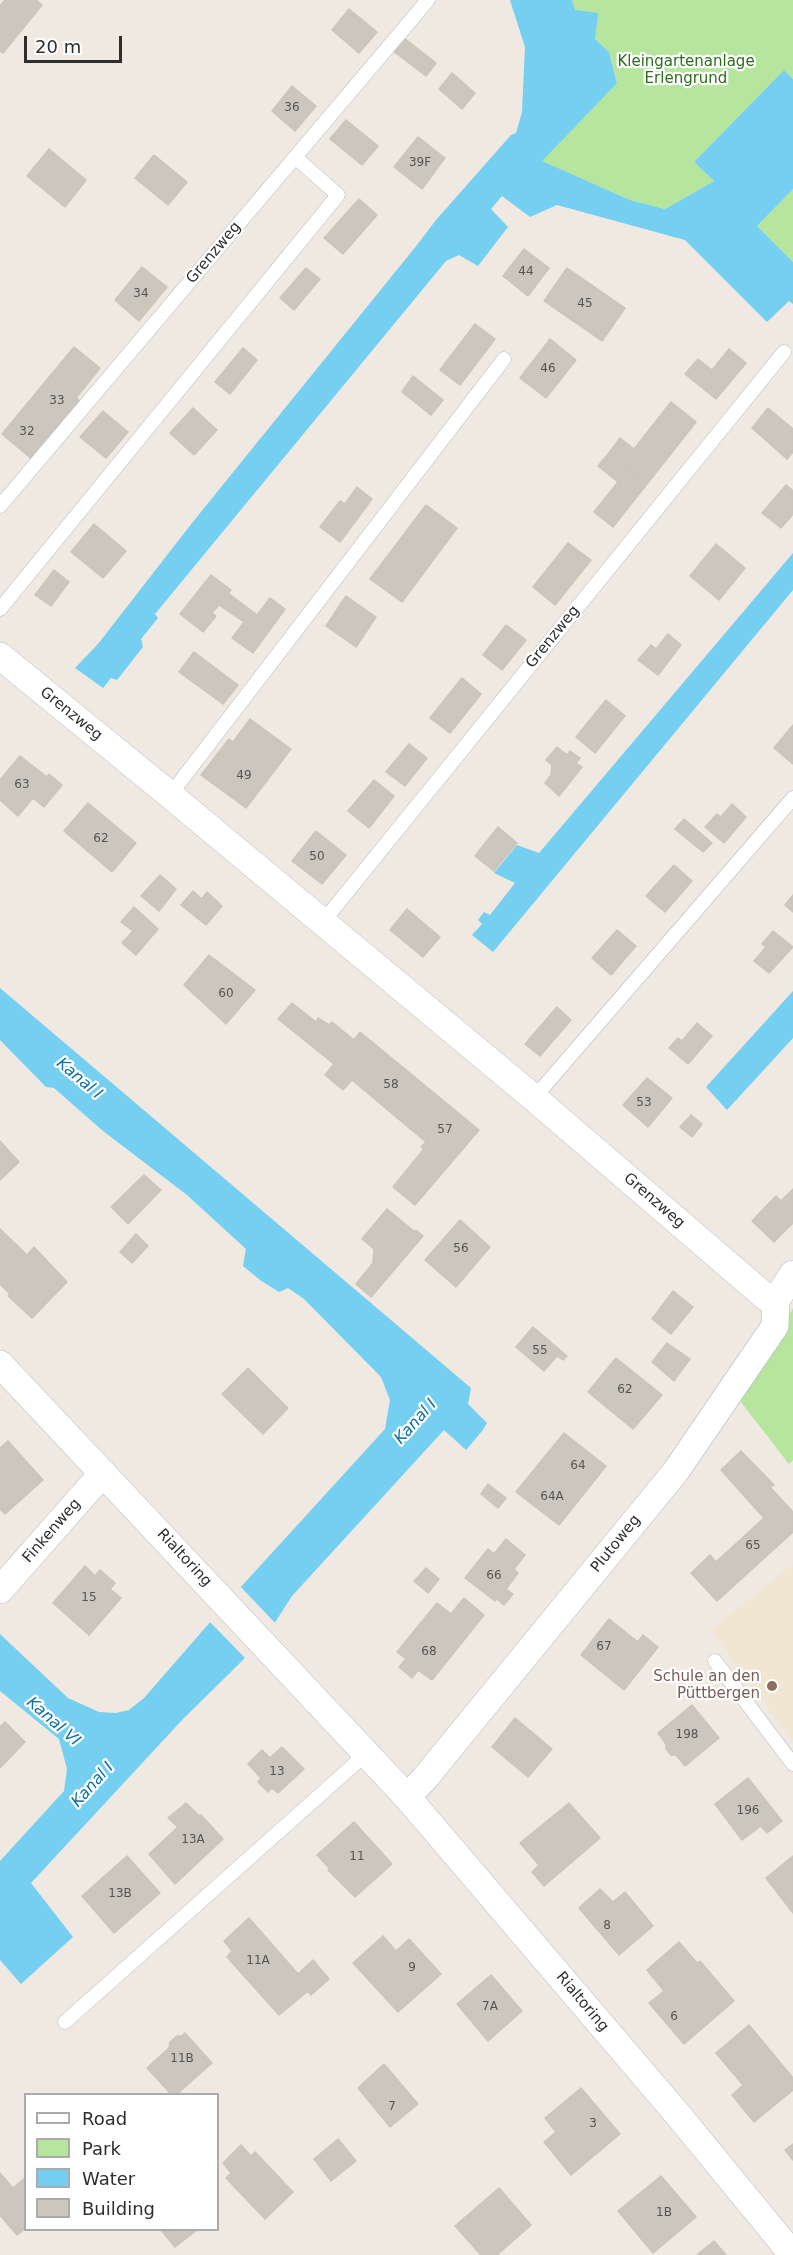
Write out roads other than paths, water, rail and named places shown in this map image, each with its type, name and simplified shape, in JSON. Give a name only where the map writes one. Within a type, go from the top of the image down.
[{"type":"street","name":"Grenzweg","points":[[0,656],[534,1098],[767,1298],[776,1300]]},
{"type":"street","name":"Plutoweg","points":[[407,1797],[676,1471],[775,1326],[776,1300],[793,1274]]},
{"type":"street","name":"Rialtoring","points":[[0,1364],[407,1797],[673,2108],[793,2255]]},
{"type":"street","name":"Finkenweg","points":[[0,1590],[103,1473]]},
{"type":"lane","name":"Grenzweg","points":[[0,506],[428,0]]},
{"type":"lane","points":[[0,609],[338,195],[295,157]]},
{"type":"lane","name":"Grenzweg","points":[[322,923],[784,352]]},
{"type":"lane","points":[[170,795],[504,359]]},
{"type":"lane","points":[[534,1098],[793,798]]},
{"type":"lane","points":[[715,1660],[793,1764]]},
{"type":"lane","points":[[65,2022],[366,1754]]},
{"type":"water","points":[[510,0],[572,0],[575,10],[598,13],[595,39],[609,52],[617,83],[542,161],[630,200],[665,209],[714,181],[694,162],[784,70],[793,79],[793,189],[757,226],[793,262],[793,304],[789,301],[767,322],[685,240],[557,205],[530,217],[502,196],[491,209],[508,227],[478,266],[459,255],[446,261],[155,614],[158,618],[141,639],[143,647],[117,680],[111,678],[103,688],[75,668],[98,644],[192,523],[436,220],[511,135],[516,133],[522,112],[525,47]]},
{"type":"water","points":[[793,553],[793,590],[493,952],[472,935],[482,924],[478,920],[484,912],[490,915],[515,883],[494,873],[517,845],[539,853]]},
{"type":"water","points":[[0,988],[471,1388],[468,1404],[487,1423],[466,1450],[444,1430],[292,1596],[274,1624],[242,1661],[183,1719],[31,1883],[73,1937],[21,1984],[0,1960],[0,1861],[64,1791],[67,1769],[59,1739],[0,1691],[0,1634],[68,1698],[99,1712],[116,1713],[129,1710],[144,1698],[239,1589],[385,1429],[390,1400],[381,1377],[304,1299],[288,1288],[279,1292],[243,1266],[246,1249],[187,1195],[103,1131],[54,1088],[46,1087],[0,1040]]},
{"type":"water","points":[[793,991],[793,1038],[727,1110],[706,1087]]},
{"type":"place","name":"Schule an den Püttbergen","points":[[772,1686]]},
{"type":"park label","name":"Kleingartenanlage Erlengrund","points":[[686,70]]},
{"type":"water label","name":"Kanal I","points":[[79,1079]]},
{"type":"water label","name":"Kanal I","points":[[416,1422]]},
{"type":"water label","name":"Kanal VI","points":[[53,1722]]},
{"type":"water label","name":"Kanal I","points":[[93,1785]]}]
